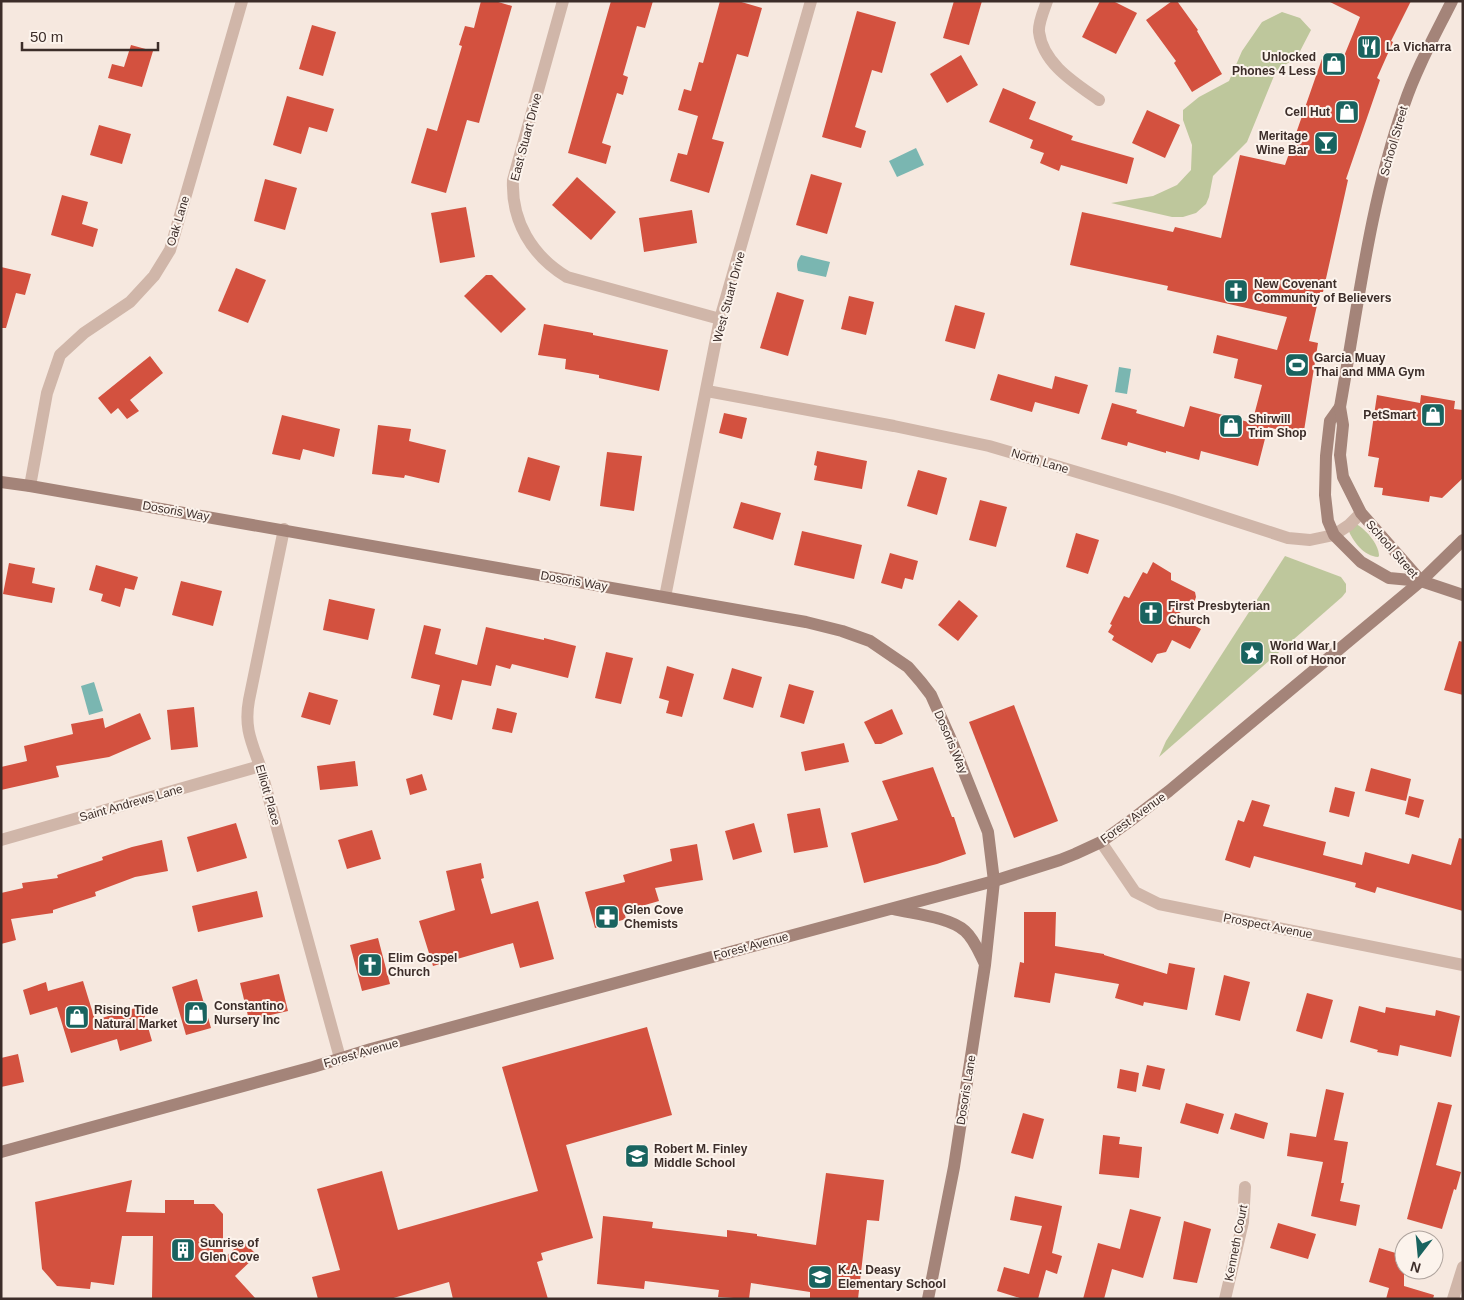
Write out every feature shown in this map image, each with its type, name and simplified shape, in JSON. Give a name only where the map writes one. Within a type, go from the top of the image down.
[{"type":"street","name":"Oak Lane","points":[[30,486],[47,393],[60,355],[84,333],[130,302],[154,276],[170,250],[242,1]]},
{"type":"street","name":"East Stuart Drive","points":[[563,1],[513,180],[512,194],[522,230],[535,252],[555,270],[567,277],[720,319]]},
{"type":"street","name":"West Stuart Drive","points":[[665,596],[720,319],[811,1]]},
{"type":"street","points":[[1046,1],[1038,30],[1045,54],[1056,66],[1099,100]]},
{"type":"street","name":"School Street","points":[[1421,581],[1361,513],[1343,477],[1340,455],[1343,426],[1340,407],[1368,251],[1387,159],[1404,103],[1427,50],[1452,1]]},
{"type":"street","name":"North Lane","points":[[707,391],[989,446],[1171,500],[1288,538],[1310,540],[1334,535],[1349,525],[1361,513]]},
{"type":"street","name":"School Street","points":[[1340,407],[1330,421],[1324,495],[1328,521],[1334,535],[1361,562],[1389,578],[1421,581]]},
{"type":"street","name":"Dosoris Way","points":[[1,482],[665,596],[806,622],[842,631],[870,641],[908,667],[931,695],[956,751],[988,832],[994,881]]},
{"type":"street","name":"Elliott Place","points":[[284,530],[246,715],[251,740],[260,766],[340,1058]]},
{"type":"street","name":"Forest Avenue","points":[[1,1152],[994,881],[1060,860],[1101,842],[1169,791],[1421,581],[1463,540]]},
{"type":"street","points":[[1421,581],[1463,596]]},
{"type":"street","name":"Saint Andrews Lane","points":[[1,840],[260,766]]},
{"type":"street","name":"Prospect Avenue","points":[[1101,842],[1135,892],[1159,904],[1463,965]]},
{"type":"street","name":"Dosoris Lane","points":[[928,1299],[954,1167],[985,965],[994,881]]},
{"type":"street","points":[[890,908],[948,921],[965,931],[978,949],[985,965]]},
{"type":"street","name":"Kenneth Court","points":[[1225,1299],[1243,1222],[1245,1186]]},
{"type":"street","points":[[1453,1299],[1463,1267]]},
{"type":"green space","points":[[1282,12],[1300,18],[1311,30],[1297,57],[1276,71],[1247,142],[1213,176],[1206,204],[1196,213],[1183,217],[1172,217],[1111,203],[1153,196],[1177,185],[1191,170],[1192,145],[1183,120],[1183,110],[1199,97],[1229,81],[1242,51],[1262,22]]},
{"type":"green space","points":[[1354,523],[1367,532],[1377,546],[1378,557],[1368,554],[1353,539],[1348,529]]},
{"type":"green space","points":[[1285,556],[1341,577],[1346,584],[1346,592],[1159,757],[1166,741]]},
{"type":"water","points":[[916,148],[924,165],[897,177],[889,161]]},
{"type":"water","points":[[801,255],[830,262],[826,277],[798,271],[797,263]]},
{"type":"water","points":[[1119,367],[1131,369],[1127,394],[1115,392]]},
{"type":"water","points":[[94,682],[103,711],[89,715],[81,686]]},
{"type":"building","points":[[481,1],[495,1],[512,6],[479,123],[467,120],[446,193],[411,183],[427,128],[437,131],[462,46],[459,45],[465,26],[474,28]]},
{"type":"building","points":[[611,1],[653,1],[645,28],[637,26],[623,75],[628,77],[623,95],[617,93],[602,143],[611,146],[606,164],[568,153]]},
{"type":"building","points":[[720,1],[738,1],[762,8],[748,57],[737,54],[712,139],[724,142],[709,193],[670,181],[678,153],[687,155],[698,116],[678,110],[684,89],[691,91],[699,62],[703,63]]},
{"type":"building","points":[[954,1],[982,1],[969,45],[943,38]]},
{"type":"building","points":[[1100,1],[1113,1],[1137,13],[1116,54],[1082,37]]},
{"type":"building","points":[[1172,1],[1177,1],[1198,30],[1222,74],[1192,92],[1174,63],[1176,61],[1146,20]]},
{"type":"building","points":[[1328,1],[1411,1],[1391,41],[1393,42],[1377,78],[1380,80],[1346,179],[1348,180],[1323,292],[1320,292],[1309,341],[1318,343],[1303,437],[1268,427],[1258,466],[1201,451],[1199,460],[1128,442],[1127,446],[1101,439],[1112,403],[1137,410],[1136,413],[1184,427],[1190,406],[1252,423],[1262,385],[1234,378],[1238,359],[1213,353],[1217,335],[1277,350],[1287,317],[1167,290],[1168,286],[1070,265],[1082,212],[1173,232],[1175,227],[1221,238],[1240,155],[1285,165],[1324,53],[1342,61],[1360,17]]},
{"type":"building","points":[[857,11],[896,22],[882,73],[872,70],[855,127],[866,131],[861,148],[822,137]]},
{"type":"building","points":[[312,25],[336,32],[323,76],[299,69]]},
{"type":"building","points":[[131,45],[153,51],[142,87],[108,78],[112,64],[124,67]]},
{"type":"building","points":[[961,55],[978,85],[947,103],[930,74]]},
{"type":"building","points":[[1003,88],[1036,102],[1029,119],[1073,136],[1071,140],[1134,158],[1127,184],[1061,165],[1059,171],[1040,163],[1044,153],[1030,148],[1033,140],[989,122]]},
{"type":"building","points":[[287,96],[334,109],[327,132],[309,127],[301,154],[273,145]]},
{"type":"building","points":[[1147,110],[1180,125],[1165,158],[1132,143]]},
{"type":"building","points":[[99,125],[131,134],[122,164],[90,155]]},
{"type":"building","points":[[811,174],[842,183],[827,234],[796,225]]},
{"type":"building","points":[[577,177],[616,212],[591,240],[552,205]]},
{"type":"building","points":[[265,179],[297,188],[285,230],[254,221]]},
{"type":"building","points":[[62,195],[88,202],[82,224],[98,229],[93,247],[51,235]]},
{"type":"building","points":[[466,207],[475,257],[440,263],[431,213]]},
{"type":"building","points":[[692,210],[697,243],[644,252],[639,218]]},
{"type":"building","points":[[1,267],[31,274],[25,295],[16,293],[6,328],[1,328]]},
{"type":"building","points":[[236,268],[266,280],[248,323],[218,311]]},
{"type":"building","points":[[486,275],[492,275],[526,309],[501,333],[464,296]]},
{"type":"building","points":[[777,292],[804,300],[788,356],[760,348]]},
{"type":"building","points":[[849,296],[874,302],[866,335],[841,329]]},
{"type":"building","points":[[955,305],[985,313],[975,349],[945,341]]},
{"type":"building","points":[[544,324],[668,350],[659,391],[599,378],[599,375],[565,369],[566,359],[538,355]]},
{"type":"building","points":[[150,356],[163,373],[130,400],[139,411],[127,419],[118,408],[111,414],[98,398]]},
{"type":"building","points":[[998,374],[1052,389],[1055,376],[1088,385],[1079,414],[1035,402],[1032,412],[990,400]]},
{"type":"building","points":[[1377,395],[1420,403],[1421,395],[1455,401],[1454,409],[1463,410],[1463,478],[1442,498],[1430,496],[1429,502],[1382,495],[1383,488],[1374,487],[1379,458],[1368,456]]},
{"type":"building","points":[[724,413],[747,418],[742,439],[719,433]]},
{"type":"building","points":[[282,415],[340,429],[334,457],[303,449],[300,460],[272,454]]},
{"type":"building","points":[[378,425],[411,429],[409,441],[446,450],[439,483],[405,475],[404,478],[372,474]]},
{"type":"building","points":[[817,451],[867,461],[862,489],[814,480],[817,466],[814,465]]},
{"type":"building","points":[[607,452],[642,456],[634,511],[600,506]]},
{"type":"building","points":[[528,457],[560,466],[550,501],[518,492]]},
{"type":"building","points":[[918,470],[947,478],[937,515],[907,506]]},
{"type":"building","points":[[980,500],[1007,507],[996,547],[969,540]]},
{"type":"building","points":[[741,502],[781,513],[773,540],[733,528]]},
{"type":"building","points":[[802,531],[862,545],[854,579],[794,565]]},
{"type":"building","points":[[1076,533],[1099,540],[1088,574],[1066,567]]},
{"type":"building","points":[[890,553],[918,561],[913,580],[905,578],[902,589],[881,583]]},
{"type":"building","name":"First Presbyterian Church","points":[[1153,562],[1171,573],[1171,580],[1195,592],[1194,603],[1175,616],[1201,629],[1190,649],[1172,640],[1166,652],[1157,654],[1152,663],[1112,640],[1114,636],[1108,632],[1124,596],[1129,598],[1143,572],[1147,574]]},
{"type":"building","points":[[9,563],[35,568],[32,583],[55,588],[52,603],[3,594]]},
{"type":"building","points":[[96,565],[138,577],[134,590],[125,588],[120,607],[101,601],[103,594],[89,590]]},
{"type":"building","points":[[181,581],[222,591],[213,626],[172,615]]},
{"type":"building","points":[[329,599],[375,609],[368,640],[323,630]]},
{"type":"building","points":[[959,600],[978,616],[958,641],[938,625]]},
{"type":"building","points":[[424,625],[441,629],[435,654],[477,665],[486,627],[576,646],[568,678],[512,664],[510,669],[496,665],[491,686],[462,680],[452,720],[433,715],[440,685],[411,678]]},
{"type":"building","points":[[1459,641],[1463,642],[1463,695],[1444,690]]},
{"type":"building","points":[[606,652],[633,658],[621,704],[595,698]]},
{"type":"building","points":[[667,666],[694,674],[682,717],[666,713],[669,701],[659,698]]},
{"type":"building","points":[[732,668],[762,677],[753,708],[723,699]]},
{"type":"building","points":[[789,684],[814,691],[804,724],[780,717]]},
{"type":"building","points":[[309,692],[338,700],[330,725],[301,717]]},
{"type":"building","points":[[1014,705],[1058,821],[1014,838],[969,722]]},
{"type":"building","points":[[194,707],[198,747],[171,750],[167,710]]},
{"type":"building","points":[[497,708],[517,713],[512,733],[492,729]]},
{"type":"building","points":[[892,709],[903,734],[881,744],[875,744],[864,722]]},
{"type":"building","points":[[140,713],[151,739],[109,757],[56,766],[59,777],[1,790],[1,767],[27,761],[24,746],[73,734],[71,724],[103,718],[105,728]]},
{"type":"building","points":[[844,743],[849,762],[805,771],[801,752]]},
{"type":"building","points":[[355,761],[358,786],[320,790],[317,766]]},
{"type":"building","points":[[933,767],[952,817],[954,817],[966,854],[937,864],[864,883],[851,833],[898,820],[882,781]]},
{"type":"building","points":[[1371,768],[1411,779],[1406,801],[1365,791]]},
{"type":"building","points":[[422,774],[427,790],[410,795],[406,779]]},
{"type":"building","points":[[1335,787],[1355,792],[1349,817],[1329,812]]},
{"type":"building","points":[[1409,796],[1424,800],[1419,818],[1405,814]]},
{"type":"building","points":[[1252,800],[1270,805],[1263,826],[1326,842],[1323,855],[1362,865],[1365,852],[1409,864],[1412,854],[1451,865],[1459,838],[1463,839],[1463,911],[1377,887],[1375,893],[1355,887],[1356,883],[1254,856],[1250,868],[1225,860],[1238,820],[1244,822]]},
{"type":"building","points":[[820,808],[828,847],[794,853],[787,814]]},
{"type":"building","points":[[236,823],[247,858],[197,872],[187,837]]},
{"type":"building","points":[[754,823],[762,852],[733,860],[725,831]]},
{"type":"building","points":[[372,830],[381,859],[347,869],[338,840]]},
{"type":"building","points":[[162,840],[168,871],[135,877],[95,892],[96,896],[53,910],[53,913],[11,919],[16,940],[1,944],[1,893],[23,888],[22,883],[58,878],[57,875],[103,860],[102,857]]},
{"type":"building","points":[[697,844],[703,880],[655,888],[659,901],[624,911],[626,919],[595,928],[585,892],[625,882],[623,875],[672,861],[670,849]]},
{"type":"building","points":[[481,863],[484,878],[481,879],[491,914],[538,901],[554,959],[520,968],[513,943],[433,966],[419,921],[455,910],[446,871]]},
{"type":"building","points":[[257,891],[263,917],[198,932],[192,906]]},
{"type":"building","points":[[1024,912],[1056,912],[1055,946],[1104,954],[1167,974],[1169,963],[1195,968],[1187,1010],[1144,1002],[1143,1006],[1115,998],[1119,984],[1055,973],[1050,1003],[1014,997],[1020,962],[1024,963]]},
{"type":"building","name":"Elim Gospel Church","points":[[378,938],[390,984],[362,991],[350,945]]},
{"type":"building","points":[[279,974],[288,1011],[249,1020],[240,983]]},
{"type":"building","points":[[1224,975],[1250,982],[1240,1021],[1215,1015]]},
{"type":"building","points":[[197,979],[211,1028],[186,1035],[172,987]]},
{"type":"building","points":[[83,981],[95,1020],[142,1006],[152,1041],[120,1051],[117,1039],[71,1053],[57,1007],[30,1015],[23,990],[46,982],[48,991]]},
{"type":"building","points":[[1307,993],[1333,1000],[1322,1039],[1296,1031]]},
{"type":"building","points":[[1359,1006],[1385,1013],[1386,1007],[1435,1016],[1436,1010],[1460,1016],[1451,1057],[1400,1045],[1398,1056],[1377,1052],[1378,1050],[1350,1042]]},
{"type":"building","points":[[647,1027],[672,1115],[566,1145],[593,1238],[541,1253],[543,1260],[537,1262],[548,1299],[453,1299],[449,1282],[390,1299],[318,1299],[312,1277],[340,1270],[317,1189],[382,1171],[398,1230],[538,1191],[502,1067]]},
{"type":"building","points":[[18,1054],[24,1082],[1,1087],[1,1058]]},
{"type":"building","points":[[1147,1065],[1165,1069],[1160,1090],[1142,1086]]},
{"type":"building","points":[[1120,1069],[1139,1073],[1136,1092],[1117,1088]]},
{"type":"building","points":[[1326,1089],[1344,1093],[1334,1140],[1348,1142],[1341,1183],[1344,1183],[1340,1201],[1360,1205],[1356,1226],[1311,1216],[1323,1162],[1287,1156],[1290,1133],[1316,1137]]},
{"type":"building","points":[[1438,1102],[1452,1105],[1436,1165],[1461,1172],[1442,1229],[1407,1219]]},
{"type":"building","points":[[1186,1103],[1224,1114],[1218,1134],[1180,1123]]},
{"type":"building","points":[[1023,1113],[1044,1119],[1033,1159],[1011,1153]]},
{"type":"building","points":[[1235,1113],[1268,1123],[1264,1139],[1230,1129]]},
{"type":"building","points":[[1103,1135],[1120,1137],[1119,1144],[1142,1147],[1139,1178],[1099,1174]]},
{"type":"building","points":[[826,1173],[884,1180],[879,1221],[867,1220],[858,1299],[810,1299],[810,1292],[751,1283],[749,1299],[718,1297],[719,1290],[645,1281],[644,1289],[597,1284],[603,1216],[653,1222],[652,1228],[727,1237],[727,1230],[816,1245]]},
{"type":"building","points":[[132,1180],[126,1212],[165,1213],[165,1200],[194,1200],[194,1204],[214,1204],[223,1214],[223,1259],[243,1241],[257,1255],[235,1276],[256,1299],[152,1299],[153,1236],[122,1236],[114,1285],[91,1282],[90,1289],[57,1286],[42,1269],[35,1202]]},
{"type":"building","points":[[1015,1196],[1062,1206],[1052,1253],[1062,1256],[1057,1274],[1046,1270],[1038,1299],[1023,1299],[997,1291],[1004,1267],[1029,1274],[1042,1226],[1010,1220]]},
{"type":"building","points":[[1130,1209],[1161,1217],[1143,1278],[1112,1269],[1104,1299],[1083,1299],[1098,1243],[1120,1249]]},
{"type":"building","points":[[1184,1221],[1211,1229],[1197,1283],[1173,1279]]},
{"type":"building","points":[[1278,1223],[1316,1234],[1308,1259],[1270,1248]]},
{"type":"building","points":[[1379,1248],[1394,1252],[1394,1280],[1404,1280],[1404,1286],[1434,1295],[1433,1299],[1386,1299],[1389,1288],[1369,1282]]},
{"type":"place","name":"La Vicharra","points":[[1369,47]]},
{"type":"place","name":"Unlocked Phones 4 Less","points":[[1334,64]]},
{"type":"place","name":"Cell Hut","points":[[1347,112]]},
{"type":"place","name":"Meritage Wine Bar","points":[[1326,143]]},
{"type":"place","name":"New Covenant Community of Believers","points":[[1236,291]]},
{"type":"place","name":"Garcia Muay Thai and MMA Gym","points":[[1297,365]]},
{"type":"place","name":"PetSmart","points":[[1433,415]]},
{"type":"place","name":"Shirwill Trim Shop","points":[[1231,426]]},
{"type":"place","name":"First Presbyterian Church","points":[[1151,613]]},
{"type":"place","name":"World War I Roll of Honor","points":[[1252,653]]},
{"type":"place","name":"Glen Cove Chemists","points":[[607,917]]},
{"type":"place","name":"Elim Gospel Church","points":[[370,965]]},
{"type":"place","name":"Constantino Nursery Inc","points":[[196,1013]]},
{"type":"place","name":"Rising Tide Natural Market","points":[[77,1017]]},
{"type":"place","name":"Robert M. Finley Middle School","points":[[637,1156]]},
{"type":"place","name":"Sunrise of Glen Cove","points":[[183,1250]]},
{"type":"place","name":"K.A. Deasy Elementary School","points":[[820,1277]]}]
